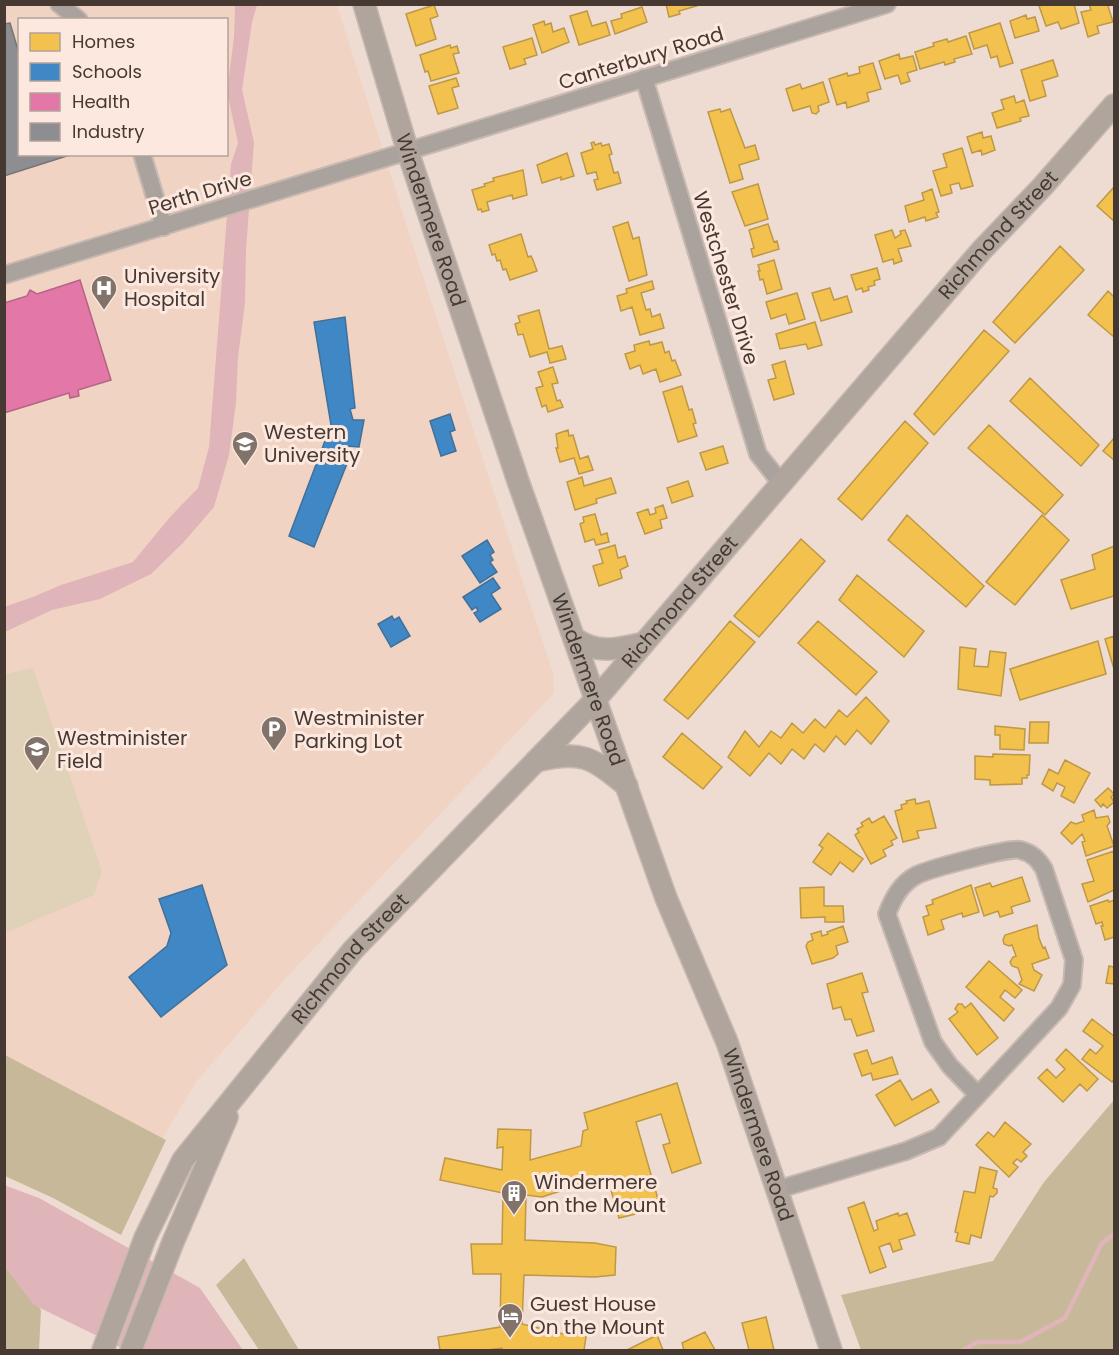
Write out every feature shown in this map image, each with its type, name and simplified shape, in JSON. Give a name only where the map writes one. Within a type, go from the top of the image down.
[{"type":"main road","name":"Windermere Road","points":[[364,4],[408,152],[518,482],[666,898],[726,1042],[831,1350]]},
{"type":"main road","name":"Richmond Street","points":[[103,1350],[146,1238],[183,1160],[353,950],[596,699],[981,251],[1043,186],[1114,105]]},
{"type":"main road","points":[[574,638],[589,648],[596,649],[622,648],[644,643]]},
{"type":"main road","points":[[536,760],[579,755],[602,766],[627,786]]},
{"type":"main road","name":"Richmond Street","points":[[131,1350],[173,1242],[238,1092]]},
{"type":"street","points":[[59,4],[76,18]]},
{"type":"street","name":"Canterbury Road","points":[[408,152],[887,4]]},
{"type":"street","name":"Westchester Drive","points":[[644,78],[758,454],[782,483]]},
{"type":"street","name":"Perth Drive","points":[[4,275],[408,152]]},
{"type":"street","points":[[143,156],[164,227]]},
{"type":"street","points":[[776,1190],[906,1151],[939,1137],[1059,1008],[1072,985],[1074,960],[1044,869],[1038,858],[1018,849],[998,852],[917,875],[894,895],[887,914],[933,1042],[950,1066],[978,1095]]},
{"type":"shaded area","name":"Western University","points":[[4,5],[337,5],[553,673],[554,693],[287,977],[196,1082],[113,1221],[5,1166]]},
{"type":"shaded area","points":[[235,5],[257,5],[252,22],[242,90],[254,142],[246,250],[245,303],[229,455],[214,507],[183,543],[151,574],[100,599],[52,610],[5,632],[4,607],[61,585],[133,562],[170,517],[198,488],[209,447],[231,164],[238,143],[228,97]]},
{"type":"shaded area","name":"Westminister Field","points":[[33,668],[102,871],[94,895],[5,933],[5,674]]},
{"type":"shaded area","points":[[5,1055],[166,1140],[121,1235],[53,1198],[5,1176]]},
{"type":"shaded area","points":[[1114,1100],[1114,1350],[861,1350],[841,1295],[993,1261],[1044,1182]]},
{"type":"shaded area","points":[[4,1185],[39,1198],[200,1288],[243,1350],[126,1350],[34,1305],[5,1267]]},
{"type":"shaded area","points":[[244,1258],[299,1350],[259,1350],[216,1285]]},
{"type":"shaded area","points":[[4,1263],[41,1310],[39,1350],[5,1350]]},
{"type":"building: Homes","points":[[666,4],[700,5],[679,11],[680,14],[669,17]]},
{"type":"building: Homes","points":[[1074,4],[1079,23],[1061,29],[1058,22],[1046,26],[1039,6]]},
{"type":"building: Homes","points":[[1089,4],[1113,4],[1108,6],[1113,22],[1097,26],[1099,33],[1088,37],[1081,12],[1091,10]]},
{"type":"building: Homes","points":[[434,5],[438,16],[430,19],[436,39],[416,46],[406,14]]},
{"type":"building: Homes","points":[[642,7],[647,22],[615,34],[611,21],[622,18],[621,14]]},
{"type":"building: Homes","points":[[587,11],[592,26],[606,22],[610,35],[579,45],[570,16]]},
{"type":"building: Homes","points":[[1026,15],[1027,19],[1035,17],[1039,31],[1015,38],[1010,21]]},
{"type":"building: Homes","points":[[544,21],[545,25],[551,23],[553,32],[564,28],[569,42],[542,53],[533,25]]},
{"type":"building: Homes","points":[[1000,23],[1013,63],[1000,67],[997,56],[991,58],[987,45],[974,49],[969,33]]},
{"type":"building: Homes","points":[[966,36],[972,54],[954,59],[955,62],[945,65],[944,62],[920,69],[915,52],[934,46],[933,43],[947,39],[948,42]]},
{"type":"building: Homes","points":[[532,38],[537,55],[524,59],[526,64],[510,69],[503,47]]},
{"type":"building: Homes","points":[[450,45],[451,48],[457,46],[459,53],[453,54],[459,73],[431,81],[428,71],[425,72],[420,55]]},
{"type":"building: Homes","points":[[899,54],[900,59],[913,56],[917,70],[907,73],[910,81],[901,84],[898,75],[885,79],[879,61]]},
{"type":"building: Homes","points":[[1053,60],[1058,76],[1042,81],[1046,96],[1030,101],[1021,70]]},
{"type":"building: Homes","points":[[873,63],[881,89],[867,93],[869,101],[847,108],[846,102],[837,105],[829,79],[847,73],[848,76],[860,73],[859,67]]},
{"type":"building: Homes","points":[[456,78],[459,86],[452,88],[458,108],[438,114],[429,86]]},
{"type":"building: Homes","points":[[823,82],[829,102],[818,106],[819,111],[816,114],[812,113],[810,106],[793,111],[786,89],[800,84],[802,89]]},
{"type":"building: Homes","points":[[1014,96],[1016,103],[1024,100],[1029,116],[1020,118],[1021,121],[997,128],[992,113],[1004,109],[1001,100]]},
{"type":"building: Homes","points":[[720,109],[721,112],[730,109],[745,148],[755,145],[759,159],[739,165],[743,179],[730,183],[708,112]]},
{"type":"building: Homes","points":[[982,132],[983,138],[991,136],[995,150],[982,155],[981,150],[972,153],[967,137]]},
{"type":"building: Homes","points":[[594,142],[595,145],[601,143],[602,146],[609,144],[612,154],[609,155],[614,173],[618,172],[621,183],[597,190],[594,180],[598,179],[596,172],[587,174],[581,153],[593,149],[591,143]]},
{"type":"building: Homes","points":[[962,148],[973,186],[961,189],[959,183],[950,185],[952,193],[941,196],[933,171],[947,167],[943,154]]},
{"type":"building: Homes","points":[[567,153],[574,176],[561,180],[561,177],[542,183],[537,165]]},
{"type":"building: Homes","points":[[523,170],[527,195],[513,199],[512,195],[487,202],[489,210],[482,212],[481,209],[478,210],[472,190],[494,181],[493,178]]},
{"type":"building: Homes","points":[[758,184],[768,219],[745,226],[732,192]]},
{"type":"building: Homes","points":[[1114,187],[1114,221],[1097,206]]},
{"type":"building: Homes","points":[[932,189],[939,212],[936,213],[938,217],[926,221],[925,217],[909,222],[905,206],[924,200],[922,193]]},
{"type":"building: Homes","points":[[628,222],[633,239],[639,237],[647,275],[629,281],[613,227]]},
{"type":"building: Homes","points":[[768,224],[779,249],[753,257],[751,249],[754,248],[749,230]]},
{"type":"building: Homes","points":[[892,230],[895,238],[901,234],[900,231],[905,230],[911,246],[898,249],[902,261],[894,264],[893,259],[883,262],[875,235]]},
{"type":"building: Homes","points":[[521,234],[528,257],[531,256],[537,271],[510,280],[500,260],[497,261],[495,254],[492,255],[489,245]]},
{"type":"building: Homes","points":[[1060,246],[1084,270],[1015,343],[993,322]]},
{"type":"building: Homes","points":[[774,260],[782,289],[767,294],[763,279],[760,280],[758,265]]},
{"type":"building: Homes","points":[[877,268],[880,279],[874,281],[875,285],[863,292],[862,288],[856,290],[851,275]]},
{"type":"building: Homes","points":[[652,281],[654,289],[641,293],[646,310],[650,309],[652,317],[660,314],[664,328],[640,335],[632,307],[621,311],[617,296],[627,293],[626,289]]},
{"type":"building: Homes","points":[[830,288],[834,300],[847,296],[852,312],[821,321],[812,293]]},
{"type":"building: Homes","points":[[1108,291],[1114,297],[1114,337],[1088,315]]},
{"type":"building: Homes","points":[[797,293],[805,319],[789,324],[786,314],[771,319],[766,302]]},
{"type":"building: Homes","points":[[539,310],[549,349],[562,346],[566,359],[550,363],[547,352],[530,357],[523,334],[518,335],[515,324],[520,322],[518,316]]},
{"type":"building: Homes","points":[[815,322],[822,345],[808,349],[806,344],[780,349],[776,334]]},
{"type":"building: Homes","points":[[984,330],[1009,351],[934,435],[914,414]]},
{"type":"building: Homes","points":[[649,341],[650,345],[662,342],[665,353],[669,351],[681,375],[660,382],[656,369],[643,374],[640,365],[630,369],[625,354],[635,351],[634,345]]},
{"type":"building: Homes","points":[[785,361],[794,394],[774,400],[768,380],[776,378],[772,365]]},
{"type":"building: Homes","points":[[553,367],[558,383],[552,384],[557,401],[560,400],[563,407],[548,412],[546,405],[542,407],[536,388],[543,386],[538,372]]},
{"type":"building: Homes","points":[[1030,378],[1099,445],[1081,466],[1010,401]]},
{"type":"building: Homes","points":[[682,386],[689,410],[692,409],[697,436],[678,442],[663,392]]},
{"type":"building: Homes","points":[[905,421],[928,443],[862,520],[838,499]]},
{"type":"building: Homes","points":[[989,425],[1063,495],[1045,515],[968,448]]},
{"type":"building: Homes","points":[[568,430],[569,436],[573,435],[580,459],[588,456],[593,470],[579,474],[574,458],[560,462],[556,448],[558,448],[556,434]]},
{"type":"building: Homes","points":[[1114,438],[1114,460],[1103,451]]},
{"type":"building: Homes","points":[[723,446],[728,463],[706,470],[700,453]]},
{"type":"building: Homes","points":[[582,477],[584,486],[611,478],[616,493],[596,499],[597,503],[575,510],[567,482]]},
{"type":"building: Homes","points":[[688,481],[693,496],[672,503],[667,488]]},
{"type":"building: Homes","points":[[663,505],[667,518],[660,520],[662,528],[645,534],[637,513],[648,509],[650,515],[656,513],[655,508]]},
{"type":"building: Homes","points":[[595,514],[601,535],[607,533],[609,542],[596,545],[594,539],[585,542],[580,524],[584,522],[583,517]]},
{"type":"building: Homes","points":[[907,515],[984,586],[966,607],[888,540]]},
{"type":"building: Homes","points":[[1042,515],[1069,540],[1015,605],[986,582]]},
{"type":"building: Homes","points":[[801,539],[825,561],[759,637],[734,616]]},
{"type":"building: Homes","points":[[615,545],[618,558],[625,556],[628,566],[620,570],[622,578],[599,586],[593,566],[603,563],[599,550]]},
{"type":"building: Homes","points":[[1114,546],[1114,596],[1071,609],[1061,580],[1095,569],[1092,555]]},
{"type":"building: Homes","points":[[857,575],[924,631],[904,657],[839,600]]},
{"type":"building: Homes","points":[[730,621],[755,642],[688,719],[664,700]]},
{"type":"building: Homes","points":[[818,621],[877,672],[856,695],[798,643]]},
{"type":"building: Homes","points":[[1114,636],[1114,669],[1105,639]]},
{"type":"building: Homes","points":[[1098,641],[1106,674],[1020,700],[1010,669]]},
{"type":"building: Homes","points":[[960,647],[976,649],[974,666],[988,667],[990,651],[1006,653],[1001,696],[958,689]]},
{"type":"building: Homes","points":[[866,697],[889,721],[871,744],[857,730],[845,745],[836,736],[824,752],[815,744],[804,759],[792,749],[781,764],[769,753],[750,776],[728,757],[745,731],[759,747],[771,731],[781,738],[792,723],[803,733],[815,719],[825,728],[839,710],[847,717]]},
{"type":"building: Homes","points":[[1030,722],[1049,722],[1048,743],[1029,743]]},
{"type":"building: Homes","points":[[995,726],[1025,729],[1024,750],[1000,749],[1000,735],[995,735]]},
{"type":"building: Homes","points":[[682,733],[722,767],[703,789],[663,757]]},
{"type":"building: Homes","points":[[993,754],[1030,755],[1029,775],[1027,778],[1022,778],[1022,784],[990,785],[990,780],[975,779],[975,756],[993,757]]},
{"type":"building: Homes","points":[[1065,760],[1090,773],[1074,803],[1061,796],[1065,787],[1057,783],[1053,791],[1042,784],[1049,769],[1058,774]]},
{"type":"building: Homes","points":[[1108,788],[1114,794],[1111,797],[1114,802],[1107,808],[1103,804],[1101,807],[1095,800]]},
{"type":"building: Homes","points":[[915,799],[916,804],[929,801],[936,828],[917,831],[919,838],[903,842],[895,811],[902,809],[901,805],[907,803],[906,801]]},
{"type":"building: Homes","points":[[1094,810],[1096,818],[1108,816],[1110,822],[1107,826],[1114,846],[1086,856],[1082,834],[1072,844],[1061,833],[1071,822],[1076,824],[1084,821],[1082,815]]},
{"type":"building: Homes","points":[[884,816],[897,838],[891,841],[893,845],[883,850],[886,856],[871,864],[855,835],[859,832],[857,829],[863,826],[861,823],[869,818],[872,823]]},
{"type":"building: Homes","points":[[828,833],[863,859],[853,872],[840,862],[831,875],[813,862],[823,848],[819,845]]},
{"type":"building: Homes","points":[[1114,851],[1114,890],[1088,902],[1082,884],[1094,881],[1087,860]]},
{"type":"building: Homes","points":[[1022,877],[1030,901],[1011,907],[1013,913],[1000,917],[998,911],[984,916],[975,888],[990,883],[992,887]]},
{"type":"building: Homes","points":[[971,885],[979,912],[963,917],[962,913],[941,920],[944,929],[928,935],[923,917],[929,915],[926,906],[933,904],[932,900]]},
{"type":"building: Homes","points":[[824,887],[824,906],[843,906],[844,922],[825,922],[825,917],[801,918],[800,888]]},
{"type":"building: Homes","points":[[1108,900],[1109,902],[1114,900],[1114,937],[1105,940],[1102,922],[1096,924],[1090,906]]},
{"type":"building: Homes","points":[[1037,925],[1039,938],[1049,958],[1032,964],[1034,970],[1042,975],[1034,991],[1019,984],[1022,980],[1018,968],[1012,966],[1010,962],[1016,956],[1012,945],[1004,944],[1003,940],[1005,935]]},
{"type":"building: Homes","points":[[843,926],[848,942],[836,946],[838,954],[833,958],[812,964],[806,946],[813,940],[811,934],[821,931],[822,936]]},
{"type":"building: Homes","points":[[989,961],[1022,990],[1015,998],[1005,990],[1000,997],[1014,1009],[1004,1021],[966,987]]},
{"type":"building: Homes","points":[[1109,966],[1114,967],[1114,984],[1106,983]]},
{"type":"building: Homes","points":[[862,973],[868,992],[862,993],[874,1031],[857,1036],[851,1019],[845,1020],[841,1007],[833,1009],[827,984]]},
{"type":"building: Homes","points":[[971,1003],[998,1038],[977,1055],[949,1019],[958,1012],[955,1009],[958,1004],[962,1004],[965,1008]]},
{"type":"building: Homes","points":[[1092,1019],[1114,1036],[1114,1079],[1112,1082],[1082,1059],[1090,1049],[1096,1054],[1103,1046],[1083,1031]]},
{"type":"building: Homes","points":[[1066,1049],[1098,1079],[1087,1091],[1080,1084],[1063,1102],[1038,1078],[1047,1069],[1056,1078],[1065,1069],[1056,1060]]},
{"type":"building: Homes","points":[[867,1050],[872,1064],[892,1057],[898,1074],[873,1080],[871,1073],[862,1076],[854,1054]]},
{"type":"building: Homes","points":[[900,1080],[912,1100],[931,1089],[939,1102],[895,1126],[876,1095]]},
{"type":"building: Homes","name":"Windermere on the Mount","points":[[677,1083],[701,1163],[672,1173],[663,1145],[670,1143],[661,1114],[636,1122],[658,1199],[635,1207],[636,1214],[619,1218],[607,1176],[542,1197],[526,1195],[525,1240],[595,1243],[616,1247],[615,1275],[595,1277],[524,1275],[522,1324],[568,1335],[570,1327],[587,1330],[584,1350],[502,1350],[502,1348],[440,1350],[438,1337],[500,1327],[501,1274],[473,1274],[471,1244],[502,1244],[503,1193],[440,1180],[445,1158],[502,1170],[503,1147],[497,1148],[498,1129],[531,1130],[530,1160],[581,1146],[583,1131],[588,1129],[584,1113]]},
{"type":"building: Homes","points":[[1005,1122],[1031,1144],[1023,1152],[1027,1156],[1021,1162],[1017,1159],[1013,1163],[1018,1167],[1009,1177],[976,1145],[988,1132],[994,1137]]},
{"type":"building: Homes","points":[[980,1167],[997,1171],[993,1188],[997,1189],[997,1193],[993,1197],[990,1196],[981,1238],[971,1235],[969,1244],[956,1241],[958,1233],[955,1232],[964,1191],[975,1193]]},
{"type":"building: Homes","points":[[864,1202],[874,1231],[878,1229],[876,1221],[898,1213],[899,1216],[907,1213],[915,1235],[899,1240],[902,1249],[893,1252],[890,1243],[879,1247],[886,1267],[870,1273],[848,1208]]},
{"type":"building: Homes","points":[[766,1317],[774,1350],[749,1350],[742,1323]]},
{"type":"building: Homes","points":[[705,1332],[715,1350],[684,1350],[682,1343]]},
{"type":"building: Homes","points":[[657,1335],[663,1350],[627,1350]]},
{"type":"building: Schools","points":[[345,317],[355,408],[350,409],[353,420],[364,420],[359,447],[347,446],[342,456],[348,461],[314,547],[289,536],[331,425],[314,322]]},
{"type":"building: Schools","points":[[450,414],[455,430],[450,432],[456,451],[441,456],[430,421]]},
{"type":"building: Schools","points":[[487,540],[494,552],[490,555],[493,560],[490,562],[497,572],[480,583],[462,556]]},
{"type":"building: Schools","points":[[493,578],[500,588],[491,594],[501,609],[480,622],[474,613],[478,611],[476,607],[472,610],[463,597]]},
{"type":"building: Schools","points":[[392,616],[394,620],[399,617],[410,636],[391,647],[378,624]]},
{"type":"building: Schools","points":[[202,885],[227,965],[161,1017],[129,977],[167,946],[171,933],[159,899]]},
{"type":"building: Health","points":[[80,280],[111,380],[78,390],[79,396],[70,398],[69,393],[4,413],[4,303],[27,296],[30,290],[37,294]]},
{"type":"building: Industry","points":[[10,23],[18,50],[18,156],[67,156],[4,176],[4,24]]},
{"type":"waterway","points":[[963,1350],[978,1342],[1020,1342],[1065,1318],[1102,1243],[1114,1234]]},
{"type":"place","name":"University Hospital","points":[[104,311]]},
{"type":"place","name":"Western University","points":[[245,467]]},
{"type":"place","name":"Westminister Parking Lot","points":[[274,752]]},
{"type":"place","name":"Westminister Field","points":[[37,772]]},
{"type":"place","name":"Windermere on the Mount","points":[[514,1216]]},
{"type":"place","name":"Guest House On the Mount","points":[[510,1339]]}]
